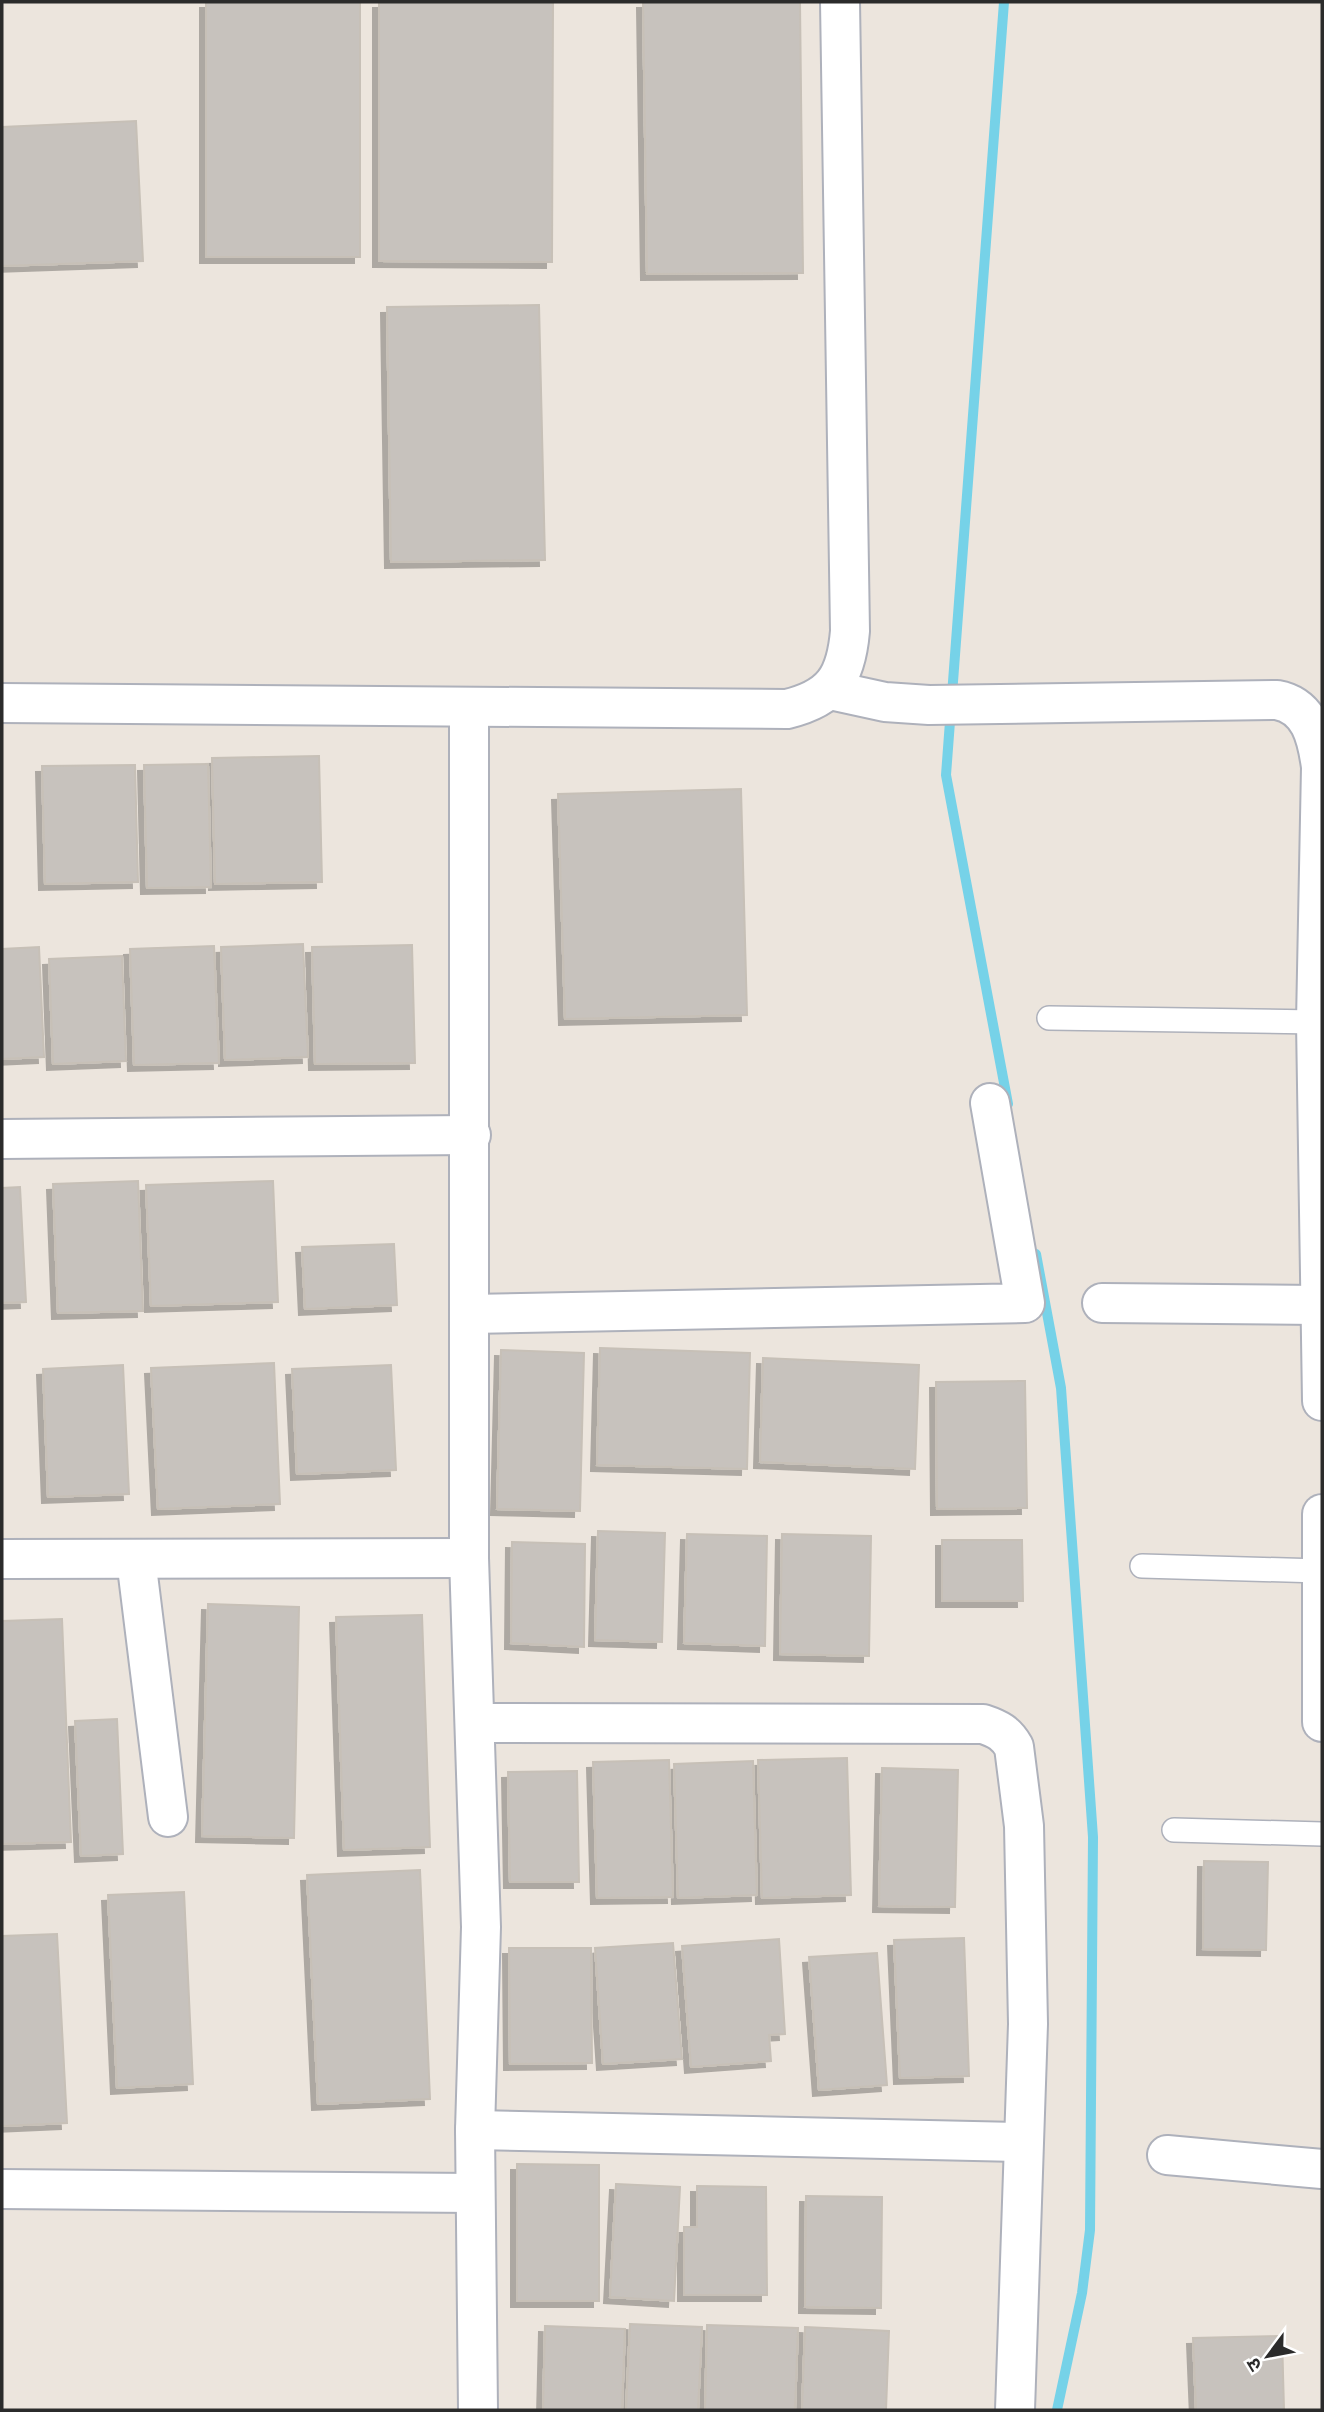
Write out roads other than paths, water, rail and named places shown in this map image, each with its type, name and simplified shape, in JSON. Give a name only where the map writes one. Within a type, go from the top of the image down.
[{"type":"street","points":[[2,704],[787,709],[809,704],[830,691],[843,670],[850,631],[840,2]]},
{"type":"street","points":[[830,691],[866,699],[929,705],[1277,700],[1291,702],[1317,729],[1321,768],[1316,1022],[1318,1305],[1322,1401]]},
{"type":"street","points":[[469,707],[470,1558],[481,1927],[475,2130],[478,2410]]},
{"type":"street","points":[[469,1314],[1025,1303],[990,1103]]},
{"type":"street","points":[[2,1139],[471,1135]]},
{"type":"street","points":[[1102,1303],[1318,1305]]},
{"type":"street","points":[[1322,1514],[1322,1722]]},
{"type":"street","points":[[2,1559],[470,1558]]},
{"type":"street","points":[[136,1559],[168,1816]]},
{"type":"street","points":[[474,1723],[983,1724],[1004,1732],[1014,1747],[1024,1826],[1028,2024],[1014,2410]]},
{"type":"street","points":[[475,2130],[1022,2142]]},
{"type":"street","points":[[1167,2155],[1322,2169]]},
{"type":"street","points":[[2,2189],[475,2193]]},
{"type":"lane","points":[[1049,1018],[1316,1022]]},
{"type":"lane","points":[[1142,1566],[1320,1571]]},
{"type":"lane","points":[[1174,1830],[1322,1834]]},
{"type":"waterway","points":[[1004,2],[946,775],[1008,1104]]},
{"type":"waterway","points":[[1036,1254],[1061,1388],[1093,1837],[1090,2230],[1082,2293],[1057,2410]]}]
